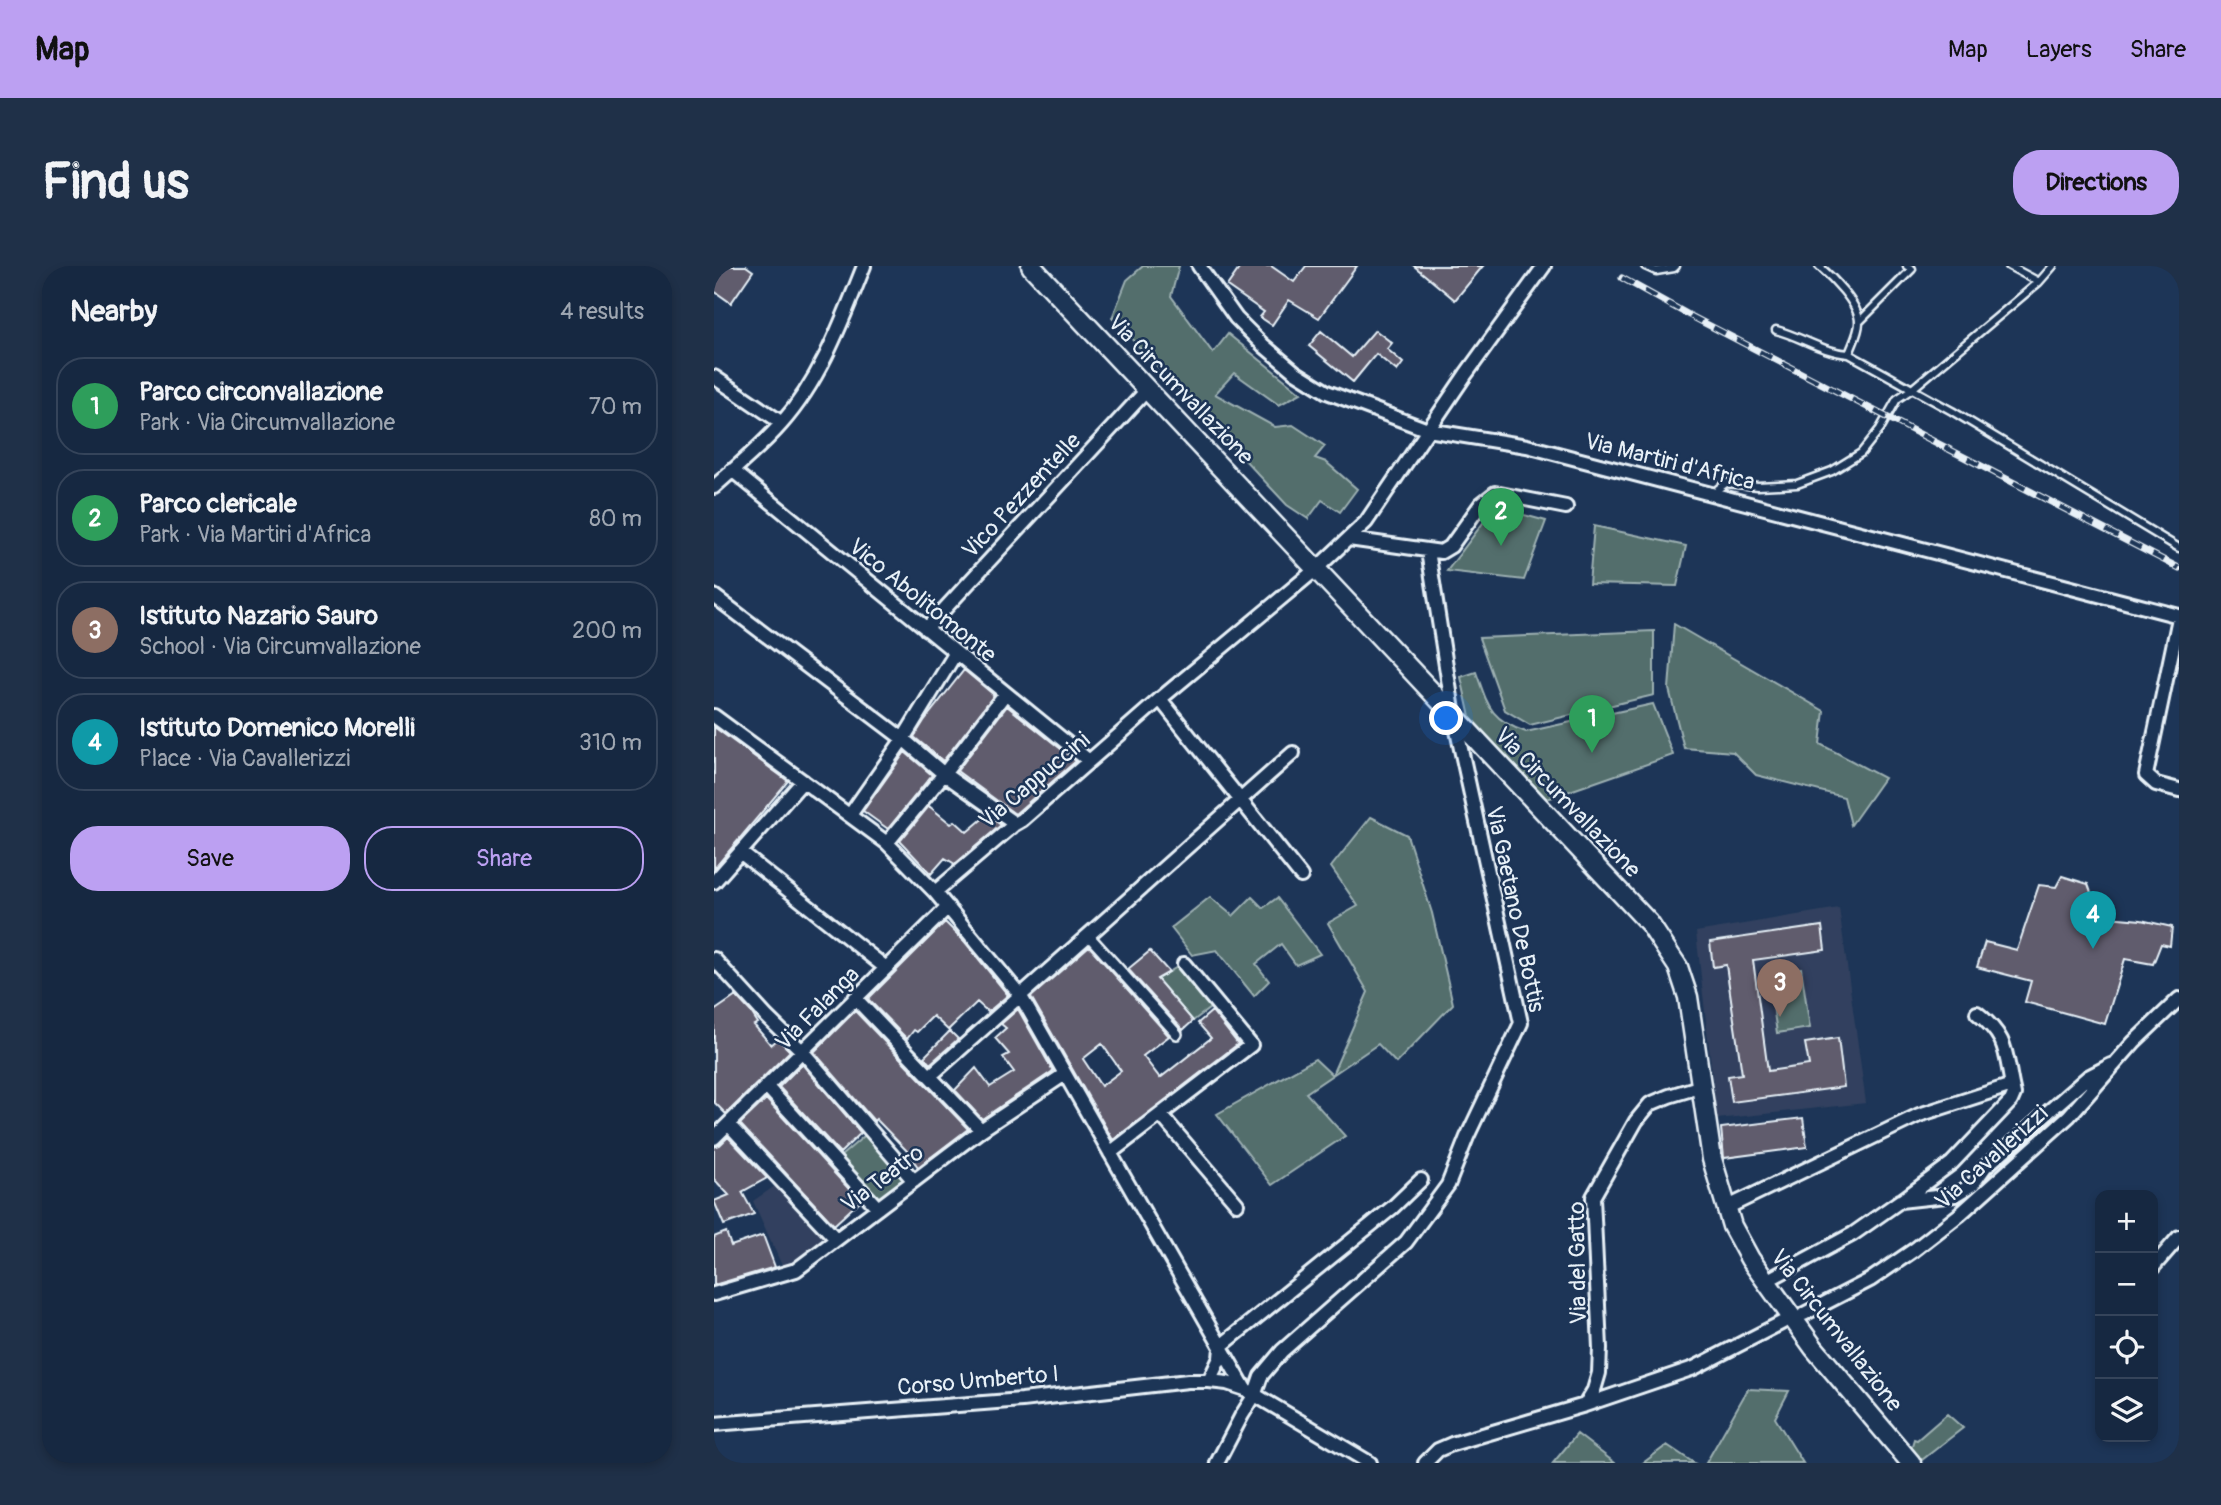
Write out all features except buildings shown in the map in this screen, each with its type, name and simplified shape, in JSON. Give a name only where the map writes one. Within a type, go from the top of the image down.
[{"type":"main road","name":"Via Circumvallazione","points":[[1031,266],[1224,469],[1664,942],[1678,967],[1688,997],[1712,1159],[1732,1226],[1750,1259],[1814,1348],[1911,1463]]},
{"type":"street","points":[[714,487],[782,423],[817,373],[864,266]]},
{"type":"street","name":"Via Martiri d'Africa","points":[[1199,266],[1236,318],[1295,372],[1327,392],[1428,430],[1527,446],[2179,617]]},
{"type":"street","name":"Via Cappuccini","points":[[935,892],[1315,569],[1366,522],[1466,374],[1544,266]]},
{"type":"street","points":[[714,377],[782,423]]},
{"type":"street","name":"Vico Pezzentelle","points":[[926,629],[1147,390]]},
{"type":"street","name":"Vico Abolitomonte","points":[[732,470],[1088,761]]},
{"type":"street","points":[[1349,539],[1441,552],[1451,546],[1481,504],[1495,494],[1566,507]]},
{"type":"street","name":"Via Gaetano De Bottis","points":[[1217,1463],[1242,1415],[1249,1392],[1261,1376],[1282,1351],[1406,1242],[1448,1185],[1467,1137],[1521,1023],[1454,717],[1428,551]]},
{"type":"street","points":[[714,596],[903,739],[944,774],[1015,824]]},
{"type":"street","points":[[2179,617],[2146,775],[2156,785],[2179,790]]},
{"type":"street","points":[[850,815],[903,739],[956,654]]},
{"type":"street","points":[[887,843],[1005,694]]},
{"type":"street","points":[[1160,699],[1301,876]]},
{"type":"street","points":[[714,716],[887,843],[935,892],[1020,995],[1220,1346],[1249,1392],[1370,1463]]},
{"type":"street","points":[[930,1076],[1293,753]]},
{"type":"street","points":[[714,881],[803,781]]},
{"type":"street","points":[[740,852],[886,968]]},
{"type":"street","name":"Via Falanga","points":[[714,1138],[948,907]]},
{"type":"street","points":[[1088,935],[1177,1034]]},
{"type":"street","points":[[714,959],[802,1051],[914,1181]]},
{"type":"street","points":[[1110,1153],[1251,1045],[1184,964]]},
{"type":"street","points":[[855,998],[981,1130]]},
{"type":"street","name":"Via Cavallerizzi","points":[[1804,1314],[1870,1280],[1959,1215],[2069,1116],[2134,1042],[2179,999]]},
{"type":"street","points":[[1766,1281],[1853,1234],[1952,1163],[2011,1101],[2014,1094],[2004,1046],[1994,1027],[1977,1013]]},
{"type":"street","points":[[1900,1201],[1955,1195],[1973,1184],[1985,1167],[2088,1077],[2098,1069],[2115,1063]]},
{"type":"street","name":"Via Teatro","points":[[714,1294],[796,1270],[981,1130],[1065,1074]]},
{"type":"street","points":[[1726,1208],[1919,1115],[2012,1085]]},
{"type":"street","name":"Via del Gatto","points":[[1585,1405],[1594,1390],[1599,1373],[1593,1197],[1636,1121],[1650,1104],[1702,1086]]},
{"type":"street","points":[[767,1087],[878,1208]]},
{"type":"street","points":[[1161,1115],[1237,1204]]},
{"type":"street","points":[[728,1124],[836,1239]]},
{"type":"street","points":[[1220,1346],[1393,1207],[1421,1180]]},
{"type":"street","points":[[2158,1261],[2179,1237]]},
{"type":"street","points":[[1425,1463],[1438,1450],[1452,1444],[1585,1405],[1694,1368],[1785,1321]]},
{"type":"street","points":[[1209,1381],[1220,1358],[1220,1346]]},
{"type":"street","name":"Corso Umberto I","points":[[714,1424],[1022,1400],[1112,1388],[1209,1381],[1227,1383],[1249,1392]]},
{"type":"lane","points":[[1645,266],[1656,271],[1676,266]]},
{"type":"lane","points":[[1819,266],[1833,278],[1852,304],[1859,322]]},
{"type":"lane","points":[[1849,354],[1859,322],[1912,269],[1907,266]]},
{"type":"lane","points":[[2009,266],[2039,282]]},
{"type":"lane","points":[[1716,495],[1718,489],[1726,483],[1758,486],[1797,484],[1832,471],[1861,453],[1880,429],[1897,399],[2039,282],[2053,266]]},
{"type":"lane","points":[[1776,330],[1789,333],[1832,353],[1849,354],[2179,548]]},
{"type":"shaded area","points":[[1839,908],[1866,1103],[1717,1119],[1696,932]]},
{"type":"shaded area","points":[[778,1184],[833,1241],[798,1263],[783,1268],[753,1201]]},
{"type":"green space","points":[[1143,266],[1179,266],[1171,296],[1213,353],[1228,334],[1301,393],[1279,405],[1234,373],[1215,394],[1275,427],[1293,425],[1325,446],[1315,458],[1326,462],[1357,489],[1340,512],[1322,500],[1308,519],[1287,505],[1112,318],[1127,280]]},
{"type":"green space","points":[[1495,507],[1546,521],[1524,580],[1447,571]]},
{"type":"green space","points":[[1594,526],[1686,546],[1677,586],[1589,584]]},
{"type":"green space","points":[[1674,624],[1824,711],[1820,744],[1884,778],[1851,825],[1844,797],[1756,775],[1733,752],[1684,748],[1669,689]]},
{"type":"green space","points":[[1654,631],[1654,695],[1530,725],[1505,710],[1479,638]]},
{"type":"green space","points":[[1476,672],[1492,710],[1505,722],[1526,732],[1653,704],[1673,755],[1547,799],[1470,717],[1461,677]]},
{"type":"green space","points":[[1371,817],[1407,835],[1432,913],[1453,1004],[1396,1063],[1378,1044],[1306,1093],[1345,1136],[1272,1185],[1217,1114],[1315,1059],[1332,1075],[1368,992],[1328,923],[1358,906],[1331,867]]},
{"type":"green space","points":[[1210,897],[1233,916],[1252,897],[1263,908],[1277,898],[1320,954],[1296,965],[1281,944],[1256,964],[1269,981],[1254,996],[1217,950],[1192,955],[1171,928]]},
{"type":"green space","points":[[1179,966],[1214,1005],[1193,1021],[1157,979]]},
{"type":"green space","points":[[1801,968],[1810,1028],[1777,1033],[1768,972]]},
{"type":"green space","points":[[870,1131],[914,1181],[878,1208],[835,1161]]},
{"type":"green space","points":[[1748,1389],[1789,1391],[1775,1418],[1803,1463],[1706,1463]]},
{"type":"green space","points":[[1947,1414],[1963,1428],[1918,1463],[1910,1452],[1914,1439],[1917,1440]]},
{"type":"green space","points":[[1577,1434],[1615,1463],[1553,1463]]},
{"type":"green space","points":[[1667,1445],[1694,1463],[1643,1463]]},
{"type":"railway","points":[[1622,278],[2179,568]]},
{"type":"place","name":"Parco clericale","points":[[1501,546]]},
{"type":"place","name":"Parco circonvallazione","points":[[1592,753]]},
{"type":"place","name":"Istituto Domenico Morelli","points":[[2093,949]]},
{"type":"place","name":"Istituto Nazario Sauro","points":[[1780,1017]]}]
